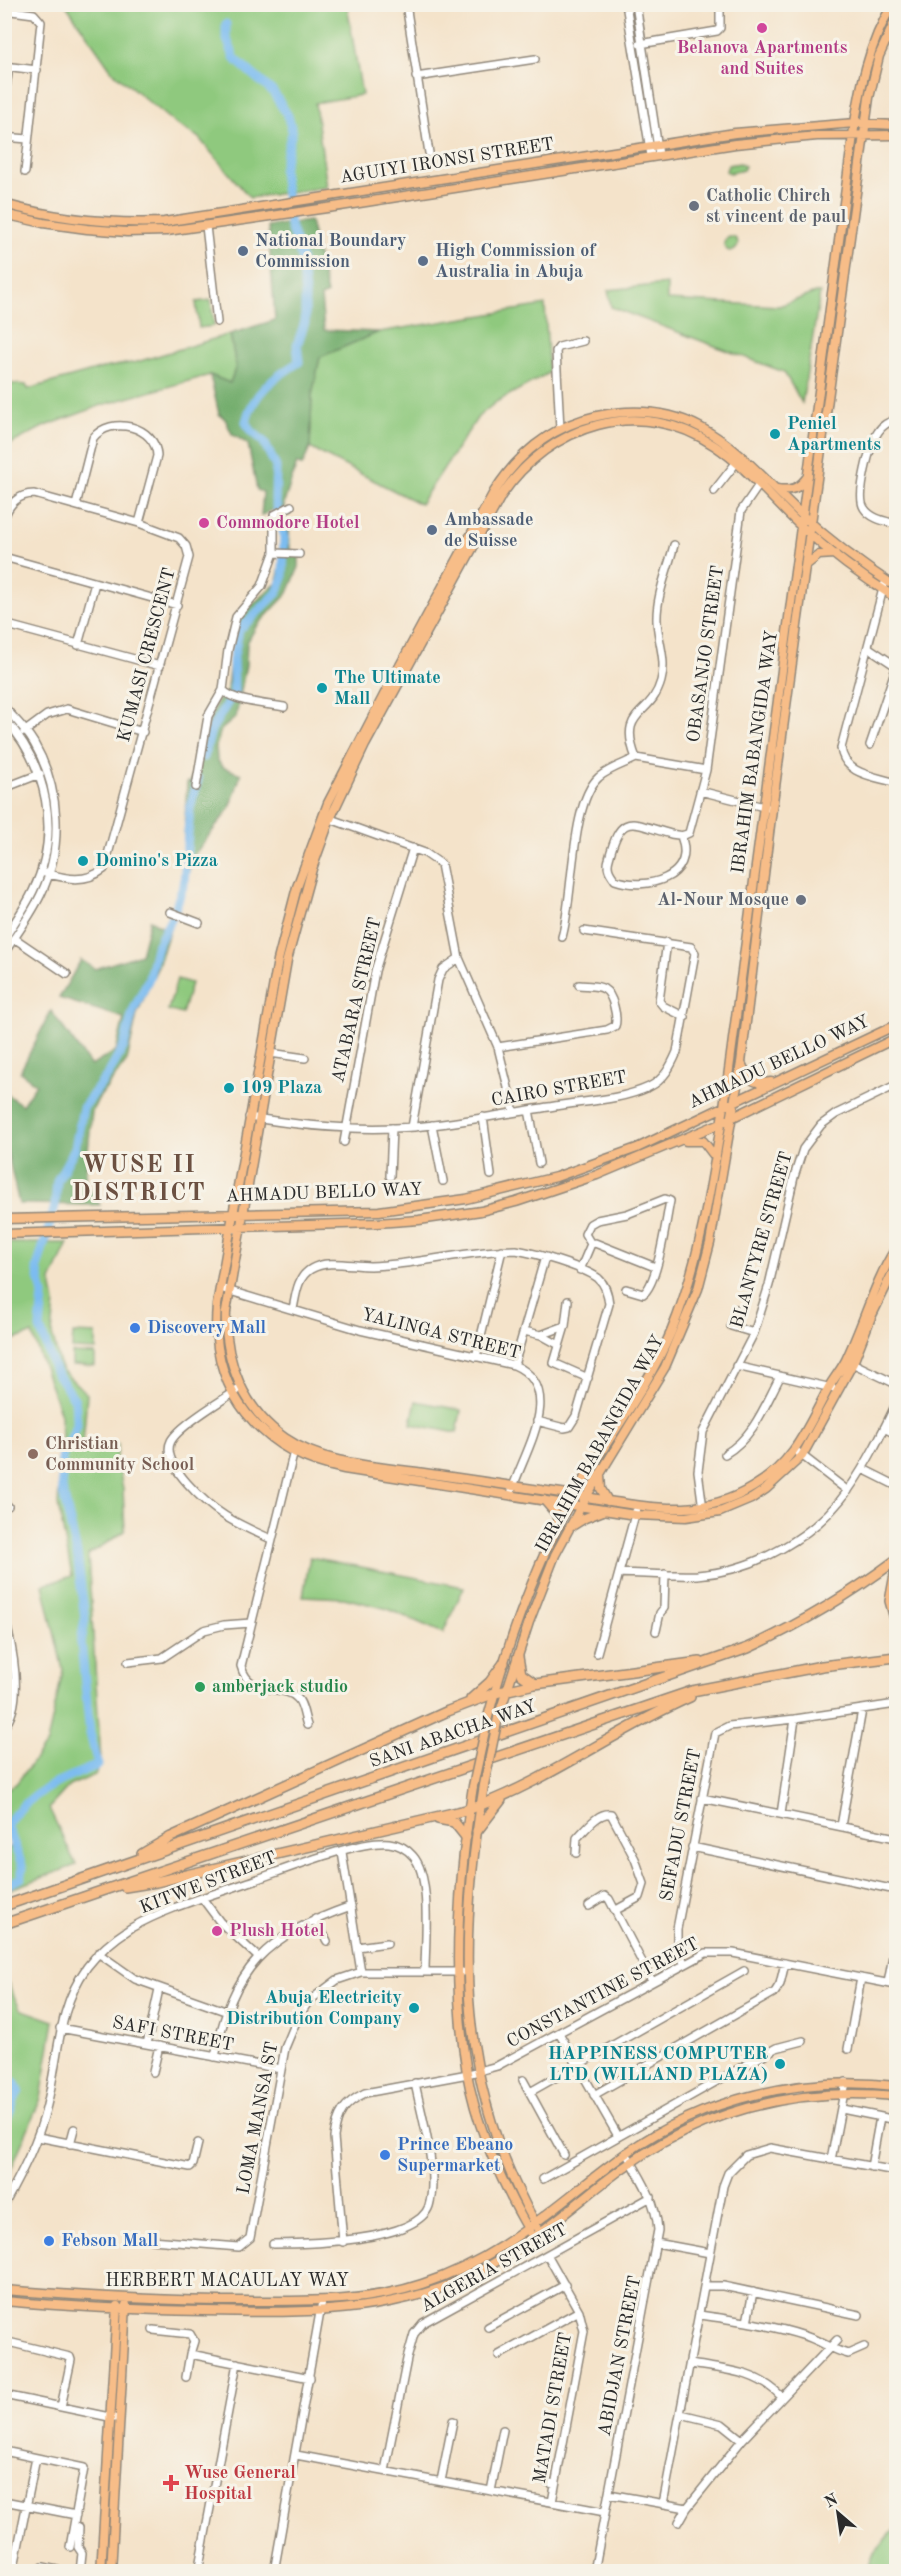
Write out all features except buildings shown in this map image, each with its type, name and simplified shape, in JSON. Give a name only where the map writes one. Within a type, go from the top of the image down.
[{"type":"highway","name":"SANI ABACHA WAY","points":[[4,1906],[717,1660],[790,1629],[835,1603],[897,1560]]},
{"type":"highway","points":[[897,1569],[890,1601],[897,1622]]},
{"type":"highway","points":[[518,1657],[524,1679],[535,1684]]},
{"type":"highway","name":"SANI ABACHA WAY","points":[[6,1924],[650,1704],[714,1685],[822,1666],[897,1657]]},
{"type":"highway","points":[[122,1865],[171,1837],[459,1707],[495,1694],[535,1684],[717,1660]]},
{"type":"highway","points":[[459,1707],[480,1692],[504,1664]]},
{"type":"highway","points":[[96,1892],[156,1882],[470,1809],[505,1796],[637,1722],[714,1685]]},
{"type":"highway","points":[[477,1831],[493,1807],[505,1796]]},
{"type":"highway","points":[[432,1818],[454,1822],[466,1837]]},
{"type":"main road","name":"IBRAHIM BABANGIDA WAY","points":[[537,2236],[491,2155],[468,2074],[459,2015],[458,1972],[466,1837],[473,1786],[488,1717],[526,1600],[569,1504],[638,1394],[670,1333],[687,1287],[699,1243],[724,1107],[853,135],[868,60],[881,25],[893,4]]},
{"type":"main road","name":"IBRAHIM BABANGIDA WAY","points":[[532,2228],[500,2151],[477,2072],[467,1972],[469,1908],[484,1785],[498,1718],[541,1591],[585,1497],[665,1367],[698,1289],[710,1243],[736,1102],[772,809],[873,76],[883,45],[897,19]]},
{"type":"main road","name":"AGUIYI IRONSI STREET","points":[[297,207],[653,145],[755,131],[855,123],[897,125]]},
{"type":"main road","name":"AGUIYI IRONSI STREET","points":[[4,204],[60,217],[129,223],[164,222],[276,210],[766,140],[897,135]]},
{"type":"main road","name":"AGUIYI IRONSI STREET","points":[[4,214],[43,223],[127,232],[206,226],[276,210]]},
{"type":"main road","points":[[799,1453],[751,1488],[719,1503],[684,1508],[638,1506],[574,1495],[512,1490],[332,1459],[294,1449],[237,1390],[224,1374],[218,1349],[216,1319],[249,1117],[284,937],[297,887],[379,703],[494,492],[516,461],[560,429],[588,418],[615,413],[645,412],[670,416],[696,425],[721,438],[810,534],[835,554],[884,585],[897,587]]},
{"type":"main road","points":[[237,1390],[226,1342],[226,1312],[270,1053],[296,920],[327,818],[501,496],[532,459],[555,442],[584,429],[610,422],[635,420],[660,422],[694,434],[717,447],[736,463],[777,489],[803,516],[897,598]]},
{"type":"main road","points":[[777,489],[793,490],[808,476]]},
{"type":"main road","points":[[806,565],[819,555],[835,554]]},
{"type":"main road","name":"AHMADU BELLO WAY","points":[[6,1219],[232,1212],[379,1211],[446,1203],[510,1190],[556,1177],[637,1148],[897,1025]]},
{"type":"main road","name":"AHMADU BELLO WAY","points":[[6,1234],[377,1223],[481,1211],[564,1187],[680,1142],[897,1038]]},
{"type":"main road","points":[[741,1063],[748,1077],[760,1084],[783,1079]]},
{"type":"main road","points":[[680,1142],[703,1141],[716,1158]]},
{"type":"main road","points":[[850,1361],[873,1293],[897,1248]]},
{"type":"main road","points":[[512,1490],[544,1500],[635,1515],[704,1516],[751,1499],[787,1472],[799,1453],[812,1423],[850,1361],[897,1266]]},
{"type":"main road","points":[[600,1474],[601,1489],[608,1501]]},
{"type":"main road","points":[[555,1493],[568,1490],[583,1481]]},
{"type":"main road","points":[[544,1500],[553,1509],[559,1525]]},
{"type":"main road","points":[[569,1528],[604,1510]]},
{"type":"main road","name":"HERBERT MACAULAY WAY","points":[[4,2290],[122,2300],[322,2301],[352,2299],[420,2285],[494,2253],[532,2228],[626,2153],[680,2121],[740,2098],[798,2086],[846,2082],[897,2086]]},
{"type":"main road","name":"HERBERT MACAULAY WAY","points":[[4,2301],[121,2310],[321,2311],[387,2303],[423,2294],[472,2275],[537,2236],[632,2162],[667,2139],[743,2108],[778,2099],[844,2092],[897,2096]]},
{"type":"main road","points":[[101,2571],[111,2417],[122,2300]]},
{"type":"main road","points":[[111,2571],[121,2419],[121,2310]]},
{"type":"street","points":[[406,4],[429,153]]},
{"type":"street","points":[[626,4],[655,156]]},
{"type":"street","points":[[636,4],[653,145]]},
{"type":"street","points":[[640,44],[717,31],[720,28],[720,4]]},
{"type":"street","points":[[4,10],[34,14],[41,22],[25,172]]},
{"type":"street","points":[[416,77],[535,59]]},
{"type":"street","points":[[4,100],[7,66],[37,70]]},
{"type":"street","points":[[4,137],[28,140]]},
{"type":"street","points":[[206,226],[217,322]]},
{"type":"street","points":[[560,429],[556,351],[559,347],[583,341]]},
{"type":"street","points":[[897,419],[884,425],[875,436],[861,497],[864,509],[870,515],[897,524]]},
{"type":"street","points":[[76,505],[93,438],[99,431],[114,424],[146,433],[157,447],[157,456],[139,524]]},
{"type":"street","points":[[714,492],[736,463]]},
{"type":"street","name":"OBASANJO STREET","points":[[681,836],[685,847],[684,860],[671,874],[639,885],[615,880],[609,873],[607,864],[616,834],[627,824],[681,836],[689,833],[706,770],[741,511],[762,481]]},
{"type":"street","name":"KUMASI CRESCENT","points":[[4,519],[11,505],[28,494],[76,505],[179,538],[186,546],[189,557],[104,869],[94,877],[84,880],[45,873]]},
{"type":"street","points":[[196,788],[208,716],[224,693],[228,650],[236,617],[262,586],[274,553],[274,515],[291,506]]},
{"type":"street","points":[[636,758],[630,728],[634,719],[658,690],[661,681],[663,655],[657,622],[657,607],[674,544]]},
{"type":"street","points":[[274,553],[299,554]]},
{"type":"street","points":[[4,557],[177,605]]},
{"type":"street","points":[[78,645],[95,583]]},
{"type":"street","points":[[884,585],[844,735],[842,755],[848,766],[855,770],[897,783]]},
{"type":"street","points":[[4,624],[160,666]]},
{"type":"street","points":[[869,648],[897,667],[870,745]]},
{"type":"street","points":[[224,693],[240,699],[284,707]]},
{"type":"street","points":[[4,707],[47,771],[55,805],[56,837],[34,907],[4,953]]},
{"type":"street","points":[[23,733],[47,715],[67,709],[143,732]]},
{"type":"street","points":[[4,718],[23,733],[39,774],[48,806],[49,823],[45,873],[4,939]]},
{"type":"street","points":[[562,937],[567,917],[579,821],[587,795],[600,777],[636,758],[706,770]]},
{"type":"street","points":[[4,788],[39,774]]},
{"type":"street","points":[[700,791],[772,809]]},
{"type":"street","points":[[327,818],[413,848],[437,859],[441,864],[459,958],[498,1047],[514,1112]]},
{"type":"street","name":"ATABARA STREET","points":[[344,1142],[375,971],[413,848]]},
{"type":"street","points":[[170,912],[196,921]]},
{"type":"street","name":"CAIRO STREET","points":[[249,1117],[346,1126],[412,1127],[635,1092],[650,1086],[670,1067],[677,1052],[695,953],[691,947],[667,942],[584,931]]},
{"type":"street","points":[[14,938],[67,974]]},
{"type":"street","points":[[667,942],[659,1001],[663,1006],[685,1017]]},
{"type":"street","points":[[412,1127],[438,980],[443,969],[459,958]]},
{"type":"street","points":[[498,1047],[598,1031],[615,1026],[616,1019],[609,993],[602,988],[579,985]]},
{"type":"street","points":[[270,1053],[305,1058]]},
{"type":"street","name":"BLANTYRE STREET","points":[[704,1516],[698,1471],[703,1432],[754,1333],[769,1285],[794,1177],[803,1149],[821,1125],[836,1114],[897,1084]]},
{"type":"street","points":[[529,1110],[539,1163]]},
{"type":"street","points":[[483,1117],[491,1175]]},
{"type":"street","points":[[432,1125],[443,1181]]},
{"type":"street","points":[[390,1176],[392,1128]]},
{"type":"street","points":[[591,1244],[585,1234],[590,1224],[668,1199],[670,1201],[655,1268],[646,1292],[643,1294],[626,1289]]},
{"type":"street","points":[[591,1244],[595,1243],[655,1268]]},
{"type":"street","points":[[580,1270],[591,1244]]},
{"type":"street","points":[[476,1357],[502,1250]]},
{"type":"street","points":[[293,1309],[302,1276],[315,1266],[328,1264],[370,1266],[502,1250],[522,1251],[545,1257],[598,1278],[608,1294],[607,1314],[576,1416],[569,1427],[564,1428],[537,1421]]},
{"type":"street","points":[[514,1365],[545,1257]]},
{"type":"street","name":"YALINGA STREET","points":[[220,1288],[360,1330],[514,1365],[525,1370],[540,1390],[541,1408],[512,1490]]},
{"type":"street","points":[[568,1301],[565,1326],[554,1361],[556,1365],[588,1377]]},
{"type":"street","points":[[736,1309],[731,1326],[754,1333]]},
{"type":"street","points":[[541,1335],[565,1326]]},
{"type":"street","points":[[524,1331],[541,1335],[559,1345]]},
{"type":"street","points":[[850,1361],[897,1384]]},
{"type":"street","points":[[736,1366],[833,1388]]},
{"type":"street","points":[[724,1454],[738,1446],[748,1435],[780,1377]]},
{"type":"street","points":[[237,1390],[183,1428],[171,1441],[170,1460],[189,1485],[207,1502],[225,1516],[270,1539]]},
{"type":"street","points":[[619,1573],[698,1575],[720,1571],[785,1547],[807,1531],[848,1491],[863,1469],[897,1404]]},
{"type":"street","points":[[884,1428],[897,1434]]},
{"type":"street","points":[[294,1449],[242,1659],[243,1674],[250,1682],[296,1697],[307,1725]]},
{"type":"street","points":[[799,1453],[848,1491]]},
{"type":"street","points":[[863,1469],[892,1484],[897,1483]]},
{"type":"street","points":[[597,1653],[638,1506]]},
{"type":"street","points":[[656,1631],[660,1613],[664,1608],[665,1574]]},
{"type":"street","points":[[4,1616],[11,1641],[15,1694],[13,1712],[4,1727]]},
{"type":"street","points":[[128,1662],[162,1658],[204,1630],[224,1625],[251,1623]]},
{"type":"street","name":"SEFADU STREET","points":[[684,1963],[677,1947],[676,1929],[715,1733],[729,1726],[897,1704]]},
{"type":"street","points":[[841,1826],[862,1710]]},
{"type":"street","points":[[781,1814],[795,1719]]},
{"type":"street","points":[[702,1798],[897,1838]]},
{"type":"street","points":[[576,1853],[577,1838],[599,1816],[606,1813],[611,1814],[635,1860],[644,1884],[640,1897],[616,1910]]},
{"type":"street","name":"KITWE STREET","points":[[4,2205],[38,2137],[47,2106],[60,2028],[76,1983],[98,1953],[132,1928],[202,1898],[342,1852],[390,1843],[404,1848],[414,1857],[424,1881],[425,1971]]},
{"type":"street","points":[[692,1847],[897,1890]]},
{"type":"street","points":[[342,1852],[362,1972]]},
{"type":"street","points":[[589,1906],[605,1896],[609,1899],[652,1981]]},
{"type":"street","points":[[202,1898],[220,1922],[258,1957]]},
{"type":"street","points":[[215,2057],[225,2012],[239,1984],[258,1957],[282,1937],[315,1918],[351,1906]]},
{"type":"street","points":[[315,1918],[327,1941]]},
{"type":"street","points":[[892,1984],[897,1940]]},
{"type":"street","points":[[357,1947],[387,1942]]},
{"type":"street","name":"CONSTANTINE STREET","points":[[343,2242],[334,2137],[341,2110],[350,2100],[364,2093],[468,2074],[504,2063],[699,1955],[714,1952],[892,1984]]},
{"type":"street","points":[[98,1953],[120,1971],[159,1989],[225,2012]]},
{"type":"street","points":[[594,2095],[775,1992],[780,1984],[785,1963]]},
{"type":"street","points":[[530,2092],[744,1971]]},
{"type":"street","name":"LOMA MANSA ST","points":[[152,2240],[239,2247],[250,2238],[281,2069],[290,2034],[309,2001],[337,1980],[362,1972],[467,1972]]},
{"type":"street","points":[[848,2049],[861,1978]]},
{"type":"street","points":[[147,2044],[159,1989]]},
{"type":"street","name":"SAFI STREET","points":[[60,2028],[281,2069]]},
{"type":"street","points":[[559,2033],[618,2136]]},
{"type":"street","points":[[543,2179],[776,2048],[803,2041]]},
{"type":"street","points":[[153,2072],[159,2046]]},
{"type":"street","points":[[523,2080],[564,2155]]},
{"type":"street","points":[[831,2160],[846,2082]]},
{"type":"street","points":[[273,2244],[343,2242],[399,2229],[415,2222],[429,2206],[432,2176],[415,2083]]},
{"type":"street","points":[[842,2109],[897,2120]]},
{"type":"street","points":[[871,2167],[880,2117]]},
{"type":"street","points":[[70,2144],[74,2129]]},
{"type":"street","points":[[38,2137],[190,2167],[194,2164],[198,2143]]},
{"type":"street","points":[[663,2504],[723,2186],[728,2173],[746,2155],[770,2148],[897,2171]]},
{"type":"street","name":"ABIDJAN STREET","points":[[594,2571],[656,2243],[657,2215],[651,2197],[626,2153]]},
{"type":"street","name":"ALGERIA STREET","points":[[385,2471],[406,2359],[414,2334],[423,2324],[651,2197]]},
{"type":"street","points":[[656,2243],[710,2253]]},
{"type":"street","name":"MATADI STREET","points":[[548,2256],[579,2311],[583,2323],[583,2338],[552,2502]]},
{"type":"street","points":[[488,2327],[565,2285]]},
{"type":"street","points":[[705,2286],[723,2286],[859,2315]]},
{"type":"street","points":[[747,2322],[753,2292]]},
{"type":"street","points":[[274,2571],[322,2301]]},
{"type":"street","points":[[499,2355],[579,2311]]},
{"type":"street","points":[[699,2314],[747,2322],[807,2337],[828,2349],[848,2354],[864,2347]]},
{"type":"street","points":[[153,2330],[190,2334],[194,2341],[186,2377]]},
{"type":"street","points":[[679,2522],[687,2508],[742,2440],[837,2340]]},
{"type":"street","points":[[4,2341],[70,2357],[62,2407]]},
{"type":"street","points":[[190,2354],[310,2378]]},
{"type":"street","points":[[198,2571],[237,2363]]},
{"type":"street","points":[[690,2364],[757,2378],[771,2386],[782,2397]]},
{"type":"street","points":[[4,2395],[121,2419]]},
{"type":"street","points":[[681,2414],[722,2424],[742,2440]]},
{"type":"street","points":[[441,2481],[453,2421]]},
{"type":"street","points":[[491,2491],[502,2430]]},
{"type":"street","points":[[550,2438],[543,2480],[555,2486]]},
{"type":"street","points":[[4,2451],[84,2468],[70,2547]]},
{"type":"street","points":[[296,2455],[605,2512]]},
{"type":"street","points":[[13,2571],[36,2458]]},
{"type":"street","points":[[609,2494],[687,2508]]},
{"type":"street","points":[[4,2501],[76,2515]]},
{"type":"street","points":[[74,2526],[79,2528],[78,2547],[82,2553],[80,2571]]},
{"type":"street","points":[[43,2567],[66,2571]]},
{"type":"green space","points":[[66,5],[347,5],[362,95],[315,103],[327,187],[250,198],[198,137],[174,123],[112,71]]},
{"type":"green space","points":[[740,163],[745,166],[743,170],[729,173],[726,171],[728,165]]},
{"type":"green space","points":[[310,221],[327,294],[321,297],[324,330],[379,332],[320,357],[312,395],[310,448],[302,466],[297,463],[284,503],[290,551],[299,554],[299,567],[288,593],[256,627],[247,643],[246,665],[236,717],[221,730],[216,746],[217,759],[222,767],[241,774],[230,808],[194,855],[158,966],[137,1014],[127,1061],[98,1099],[92,1112],[85,1180],[100,1205],[19,1204],[5,1142],[5,1093],[22,1105],[36,1084],[20,1072],[51,1011],[91,1066],[116,1051],[124,1018],[59,998],[81,960],[95,969],[141,954],[150,920],[164,928],[182,882],[187,782],[190,782],[217,701],[226,695],[234,632],[239,616],[277,583],[283,545],[279,518],[274,509],[261,516],[263,492],[257,490],[248,444],[232,434],[225,419],[219,414],[210,375],[230,383],[236,366],[230,334],[275,320],[268,226]]},
{"type":"green space","points":[[731,237],[736,239],[738,244],[736,249],[731,251],[726,249],[724,244],[726,239]]},
{"type":"green space","points":[[667,284],[667,300],[779,306],[820,293],[802,403],[784,372],[611,307],[608,290]]},
{"type":"green space","points":[[211,300],[214,326],[199,328],[196,302]]},
{"type":"green space","points":[[545,305],[549,373],[496,402],[478,417],[420,504],[310,448],[312,395],[320,357],[379,332]]},
{"type":"green space","points":[[230,334],[236,366],[230,383],[210,375],[102,405],[43,427],[5,447],[5,383],[26,385],[28,389],[103,368],[137,362]]},
{"type":"green space","points":[[177,979],[191,983],[182,1014],[168,1010]]},
{"type":"green space","points":[[5,1243],[68,1243],[51,1281],[55,1303],[52,1334],[61,1369],[87,1394],[83,1444],[118,1444],[117,1457],[123,1489],[125,1531],[88,1555],[101,1761],[95,1775],[69,1786],[49,1808],[76,1865],[5,1891],[5,1850],[11,1847],[5,1823],[5,1790],[16,1784],[47,1743],[63,1670],[43,1585],[72,1576],[58,1505],[62,1444],[61,1415],[32,1334],[5,1342]]},
{"type":"green space","points":[[73,1333],[96,1334],[96,1350],[72,1349]]},
{"type":"green space","points":[[72,1353],[95,1354],[95,1366],[72,1365]]},
{"type":"green space","points":[[416,1401],[461,1410],[457,1433],[411,1424]]},
{"type":"green space","points":[[310,1557],[464,1587],[443,1633],[388,1609],[344,1598],[303,1596]]},
{"type":"green space","points":[[5,1977],[20,2009],[54,2021],[41,2098],[5,2183]]},
{"type":"green space","points":[[896,2528],[896,2571],[867,2571],[874,2553]]},
{"type":"waterway","points":[[204,757],[211,730],[234,692],[233,660],[239,630],[277,593],[283,578],[284,535],[275,500],[276,467],[264,442],[251,431],[246,422],[249,411],[266,386],[299,362],[297,345],[305,322],[301,258],[290,226],[283,170],[292,131],[288,116],[273,92],[235,59],[226,37],[226,24]]},
{"type":"waterway","points":[[4,1886],[21,1878],[23,1868],[7,1825],[36,1795],[98,1765],[90,1733],[81,1643],[85,1619],[77,1553],[62,1488],[62,1457],[77,1425],[75,1400],[55,1371],[40,1328],[43,1295],[37,1268],[55,1206],[57,1181],[75,1148],[83,1108],[109,1073],[124,1046],[133,1011],[149,978],[156,948],[173,915],[184,883],[190,808],[198,779]]},
{"type":"waterway","points":[[4,2082],[14,2082],[19,2091],[4,2121]]},
{"type":"place","name":"Belanova Apartments and Suites","points":[[762,28]]},
{"type":"place","name":"Catholic Chirch st vincent de paul","points":[[694,206]]},
{"type":"place","name":"National Boundary Commission","points":[[243,251]]},
{"type":"place","name":"High Commission of Australia in Abuja","points":[[423,261]]},
{"type":"place","name":"Peniel Apartments","points":[[775,434]]},
{"type":"place","name":"Commodore Hotel","points":[[204,523]]},
{"type":"place","name":"Ambassade de Suisse","points":[[432,530]]},
{"type":"place","name":"The Ultimate Mall","points":[[322,688]]},
{"type":"place","name":"Domino's Pizza","points":[[83,861]]},
{"type":"place","name":"Al-Nour Mosque","points":[[801,900]]},
{"type":"place","name":"109 Plaza","points":[[229,1088]]},
{"type":"place","name":"Discovery Mall","points":[[135,1328]]},
{"type":"place","name":"Christian Community School","points":[[33,1454]]},
{"type":"place","name":"amberjack studio","points":[[200,1687]]},
{"type":"place","name":"Plush Hotel","points":[[217,1931]]},
{"type":"place","name":"Abuja Electricity Distribution Company","points":[[414,2008]]},
{"type":"place","name":"HAPPINESS COMPUTER LTD (WILLAND PLAZA)","points":[[780,2064]]},
{"type":"place","name":"Prince Ebeano Supermarket","points":[[385,2155]]},
{"type":"place","name":"Febson Mall","points":[[49,2241]]},
{"type":"place","name":"Wuse General Hospital","points":[[171,2483]]},
{"type":"district","name":"WUSE II DISTRICT","points":[[139,1180]]}]
